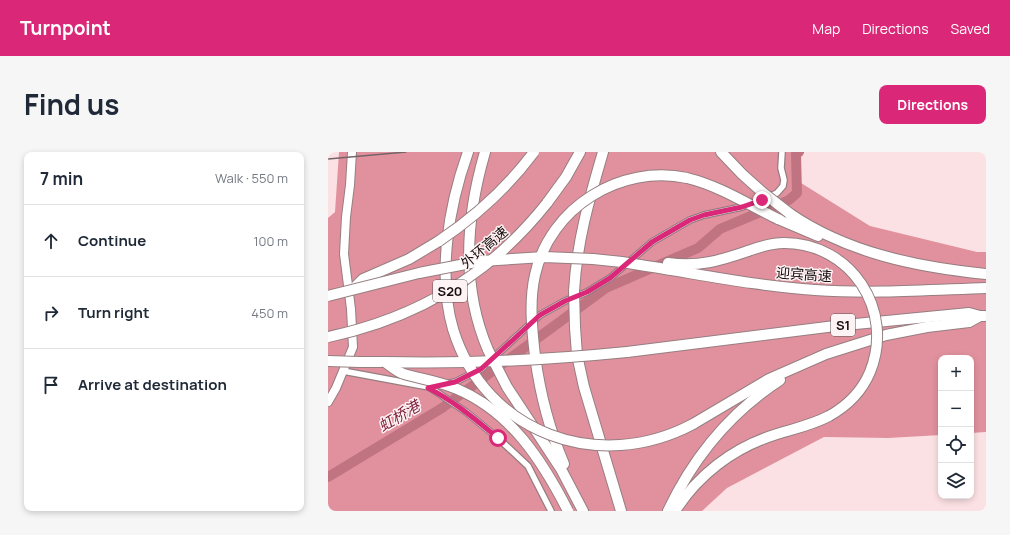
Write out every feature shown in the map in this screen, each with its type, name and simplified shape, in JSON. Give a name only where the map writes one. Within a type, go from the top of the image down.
[{"type":"highway","points":[[468,152],[457,190],[448,238],[446,287],[449,311],[458,345],[469,366],[490,394],[517,417],[546,433],[568,441],[602,446],[625,446],[649,442],[693,424],[751,389],[791,369],[826,354],[866,341],[906,331],[969,322],[983,316]]},
{"type":"highway","points":[[486,152],[472,214],[469,259],[474,303],[488,350],[507,386],[564,474],[584,511]]},
{"type":"highway","points":[[328,296],[353,289],[363,278],[409,259],[458,228],[494,198],[518,173],[534,152]]},
{"type":"highway","name":"外环高速","points":[[328,337],[386,321],[417,308],[447,293],[475,274],[501,253],[525,230],[548,204],[580,152]]},
{"type":"highway","points":[[603,152],[582,225],[574,291],[574,327],[577,355],[584,387],[621,511]]},
{"type":"highway","points":[[721,152],[762,192],[789,213],[831,237],[862,249],[897,259],[947,269],[986,274]]},
{"type":"highway","points":[[564,474],[564,465],[551,431],[543,400],[535,356],[533,294],[535,274],[542,254],[551,236],[564,219],[578,205],[596,193],[614,184],[634,178],[676,176],[706,184],[778,219],[822,238],[831,237]]},
{"type":"highway","points":[[640,265],[650,261],[682,265],[701,264],[731,257],[765,245],[782,243],[809,247],[826,253],[841,262],[857,278],[869,297],[875,314],[877,340],[874,358],[864,383],[847,403],[829,416],[813,423],[762,439],[730,455],[702,477],[686,495],[675,511]]},
{"type":"highway","name":"迎宾高速","points":[[353,289],[439,268],[490,260],[544,257],[586,258],[622,262],[734,281],[816,290],[870,292],[986,288]]},
{"type":"highway","name":"S1","points":[[385,362],[441,363],[508,361],[627,352],[880,321],[969,313],[983,316]]},
{"type":"highway","points":[[328,361],[385,362],[402,373],[432,380],[461,391],[483,403],[500,415],[532,450],[568,511]]},
{"type":"highway","points":[[668,511],[689,472],[717,434],[762,392],[785,377],[791,369]]},
{"type":"street","points":[[328,402],[336,388],[353,346],[351,309],[344,254],[352,152]]},
{"type":"street","points":[[428,388],[455,382],[481,369],[540,315],[565,301],[587,292],[610,278],[652,242],[690,220],[704,215],[742,207],[777,193],[783,186],[784,180],[781,168],[782,152]]},
{"type":"street","points":[[343,371],[428,388],[441,394],[498,438],[528,466],[551,511]]},
{"type":"shaded area","points":[[339,152],[792,152],[793,178],[870,226],[977,252],[986,252],[986,432],[974,433],[974,355],[938,355],[938,435],[888,438],[824,437],[727,488],[702,511],[328,511],[328,218],[335,212]]},
{"type":"waterway","name":"虹桥港","points":[[328,477],[442,408],[606,288],[698,248],[720,229],[789,200],[797,193],[796,154],[799,152]]},
{"type":"railway","points":[[328,159],[406,152]]},
{"type":"route","points":[[498,438],[441,394],[428,388],[455,382],[481,369],[540,315],[565,301],[587,292],[610,278],[652,242],[690,220],[704,215],[742,207],[762,200]]}]
